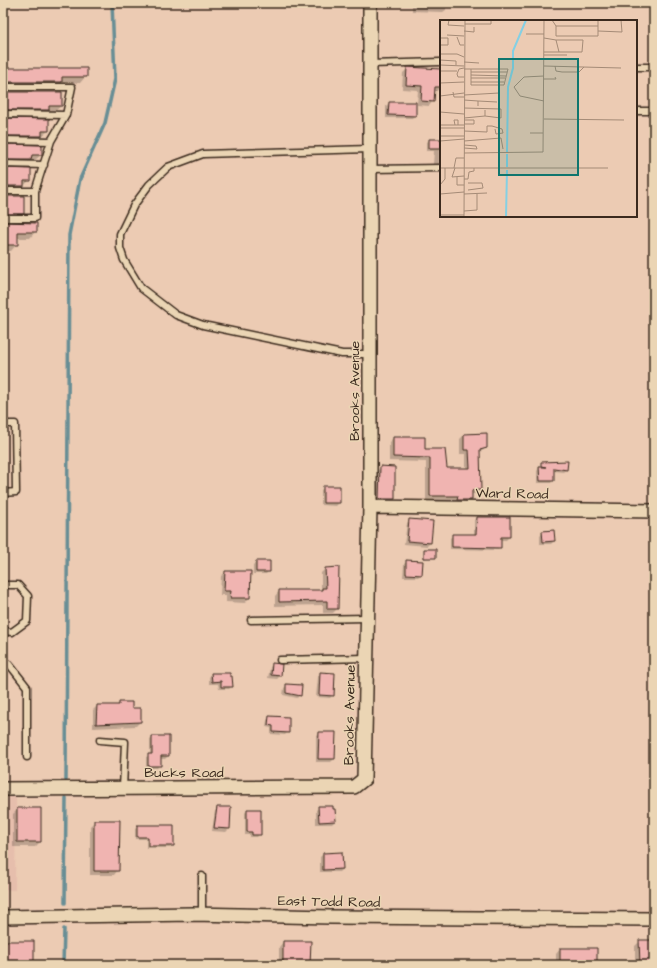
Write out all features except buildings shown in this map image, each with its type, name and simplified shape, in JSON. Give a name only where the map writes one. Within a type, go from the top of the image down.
[{"type":"street","name":"Brooks Avenue","points":[[364,779],[370,507],[370,3]]},
{"type":"street","name":"Ward Road","points":[[370,507],[654,511]]},
{"type":"street","name":"Bucks Road","points":[[3,788],[123,789],[354,787],[364,779]]},
{"type":"street","name":"East Todd Road","points":[[3,917],[202,915],[654,919]]},
{"type":"lane","points":[[370,64],[440,62]]},
{"type":"lane","points":[[637,67],[654,67]]},
{"type":"lane","points":[[3,87],[72,87],[66,115],[51,141],[35,191],[35,218],[3,218]]},
{"type":"lane","points":[[637,112],[654,111]]},
{"type":"lane","points":[[3,114],[66,115]]},
{"type":"lane","points":[[3,140],[51,141]]},
{"type":"lane","points":[[370,148],[203,154],[168,167],[149,185],[134,205],[120,234],[120,248],[124,260],[141,288],[176,315],[204,325],[342,354],[370,354]]},
{"type":"lane","points":[[3,164],[44,165]]},
{"type":"lane","points":[[370,169],[440,168]]},
{"type":"lane","points":[[3,191],[35,191]]},
{"type":"lane","points":[[3,424],[15,424],[16,492],[3,493]]},
{"type":"lane","points":[[3,584],[18,585],[28,596],[28,621],[12,632],[3,631]]},
{"type":"lane","points":[[251,620],[367,618]]},
{"type":"lane","points":[[280,660],[366,658]]},
{"type":"lane","points":[[3,665],[9,664],[28,687],[27,757]]},
{"type":"lane","points":[[100,740],[126,742],[123,789]]},
{"type":"lane","points":[[202,876],[202,915]]},
{"type":"shaded area","points":[[3,797],[16,797],[15,890],[3,890]]},
{"type":"waterway","points":[[66,780],[69,235],[80,179],[105,123],[115,79],[112,3]]},
{"type":"waterway","points":[[65,903],[66,798]]},
{"type":"waterway","points":[[63,965],[64,929]]}]
